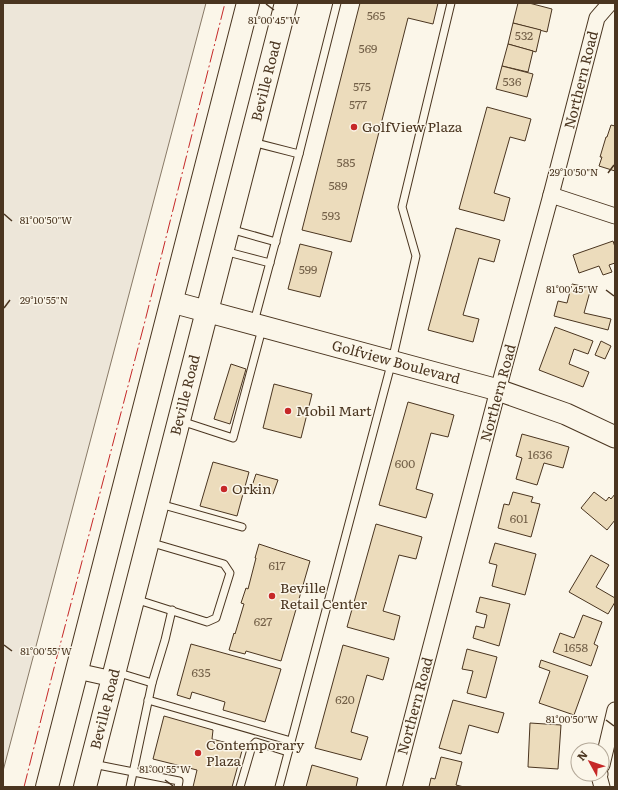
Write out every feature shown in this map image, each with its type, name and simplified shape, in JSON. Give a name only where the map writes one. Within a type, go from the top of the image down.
[{"type":"main road","points":[[47,787],[248,3]]},
{"type":"main road","name":"Beville Road","points":[[85,787],[286,3]]},
{"type":"street","name":"Northern Road","points":[[394,787],[597,18],[610,3]]},
{"type":"street","points":[[551,195],[615,216]]},
{"type":"street","name":"Golfview Boulevard","points":[[172,302],[498,390],[566,414],[615,437]]},
{"type":"street","points":[[77,671],[114,675]]},
{"type":"street","points":[[607,742],[615,710]]},
{"type":"lane","points":[[179,420],[233,438],[270,263],[299,154],[336,3]]},
{"type":"lane","points":[[279,787],[392,361],[416,256],[402,207],[451,3]]},
{"type":"lane","points":[[250,142],[299,154]]},
{"type":"lane","points":[[228,229],[276,242]]},
{"type":"lane","points":[[222,251],[270,263]]},
{"type":"lane","points":[[157,504],[242,527]]},
{"type":"lane","points":[[133,598],[207,622],[216,618],[230,573],[224,564],[148,541]]},
{"type":"lane","points":[[130,787],[152,683],[172,610]]},
{"type":"lane","points":[[114,675],[152,683]]},
{"type":"lane","points":[[148,700],[291,741]]},
{"type":"lane","points":[[240,787],[252,746],[256,742],[288,752]]},
{"type":"lane","points":[[91,763],[179,780],[178,787]]},
{"type":"shaded area","points":[[3,3],[206,3],[3,771]]},
{"type":"building","name":"GolfView Plaza","points":[[360,3],[438,3],[433,24],[408,18],[351,242],[302,230]]},
{"type":"building","points":[[518,3],[529,3],[552,9],[547,32],[513,23]]},
{"type":"building","points":[[513,23],[541,30],[536,52],[508,44]]},
{"type":"building","points":[[508,44],[533,51],[528,72],[502,66]]},
{"type":"building","points":[[502,66],[533,74],[527,97],[496,89]]},
{"type":"building","points":[[487,107],[531,119],[525,141],[510,137],[494,193],[510,198],[504,221],[459,209]]},
{"type":"building","points":[[611,125],[615,126],[615,171],[599,166],[602,157],[600,157]]},
{"type":"building","points":[[456,228],[500,240],[494,262],[479,258],[463,315],[479,319],[473,342],[428,330]]},
{"type":"building","points":[[613,241],[615,247],[615,263],[609,265],[612,272],[603,275],[599,266],[579,273],[573,255]]},
{"type":"building","points":[[300,244],[332,252],[320,297],[288,289]]},
{"type":"building","points":[[572,284],[591,288],[584,313],[611,319],[608,330],[554,316],[558,301],[567,303]]},
{"type":"building","points":[[555,327],[593,341],[588,354],[574,349],[569,364],[589,372],[583,387],[539,370]]},
{"type":"building","points":[[601,341],[611,346],[605,359],[595,355]]},
{"type":"building","points":[[231,364],[246,369],[230,424],[214,419]]},
{"type":"building","name":"Mobil Mart","points":[[274,384],[312,394],[301,438],[263,428]]},
{"type":"building","points":[[408,402],[454,415],[448,437],[431,433],[416,489],[433,494],[426,518],[379,505]]},
{"type":"building","points":[[522,434],[569,447],[563,468],[544,463],[537,485],[516,479],[522,458],[516,456]]},
{"type":"building","name":"Orkin","points":[[213,462],[249,472],[237,516],[200,506]]},
{"type":"building","points":[[256,474],[278,480],[273,494],[251,489]]},
{"type":"building","points":[[513,492],[533,497],[531,502],[540,504],[531,537],[498,528],[504,504],[509,505]]},
{"type":"building","points":[[594,492],[606,501],[609,497],[611,499],[615,494],[615,520],[607,530],[581,508]]},
{"type":"building","points":[[376,524],[422,537],[416,559],[399,555],[383,611],[400,616],[394,640],[347,627]]},
{"type":"building","points":[[495,543],[536,554],[525,595],[492,586],[497,565],[489,563]]},
{"type":"building","name":"Beville Retail Center","points":[[259,544],[310,561],[281,661],[246,651],[245,654],[229,650],[244,604],[241,603],[246,588],[248,589]]},
{"type":"building","points":[[591,555],[609,565],[596,587],[615,598],[615,602],[608,614],[569,592]]},
{"type":"building","points":[[480,597],[510,604],[499,646],[473,638],[476,626],[484,628],[487,615],[476,612]]},
{"type":"building","points":[[583,615],[602,622],[594,644],[598,646],[591,666],[553,652],[560,633],[574,638]]},
{"type":"building","points":[[191,644],[281,669],[265,722],[223,710],[225,702],[192,692],[190,699],[177,695]]},
{"type":"building","points":[[343,645],[389,658],[383,680],[367,675],[351,732],[368,737],[361,760],[315,748]]},
{"type":"building","points":[[467,649],[497,657],[486,698],[467,693],[473,671],[462,669]]},
{"type":"building","points":[[541,660],[588,676],[574,715],[539,703],[550,671],[539,667]]},
{"type":"building","points":[[453,700],[504,713],[498,733],[469,725],[461,754],[439,748]]},
{"type":"building","name":"Contemporary Plaza","points":[[164,716],[213,730],[212,739],[243,747],[232,787],[193,787],[197,770],[153,759]]},
{"type":"building","points":[[530,723],[561,725],[558,769],[528,767]]},
{"type":"building","points":[[441,757],[462,762],[456,785],[464,787],[429,787],[431,778],[435,779]]},
{"type":"building","points":[[312,765],[358,778],[356,787],[306,787]]},
{"type":"power","points":[[24,787],[144,325],[225,3]]},
{"type":"place","name":"GolfView Plaza","points":[[354,127]]},
{"type":"place","name":"Mobil Mart","points":[[288,411]]},
{"type":"place","name":"Orkin","points":[[224,489]]},
{"type":"place","name":"Beville Retail Center","points":[[272,596]]},
{"type":"place","name":"Contemporary Plaza","points":[[198,753]]}]
